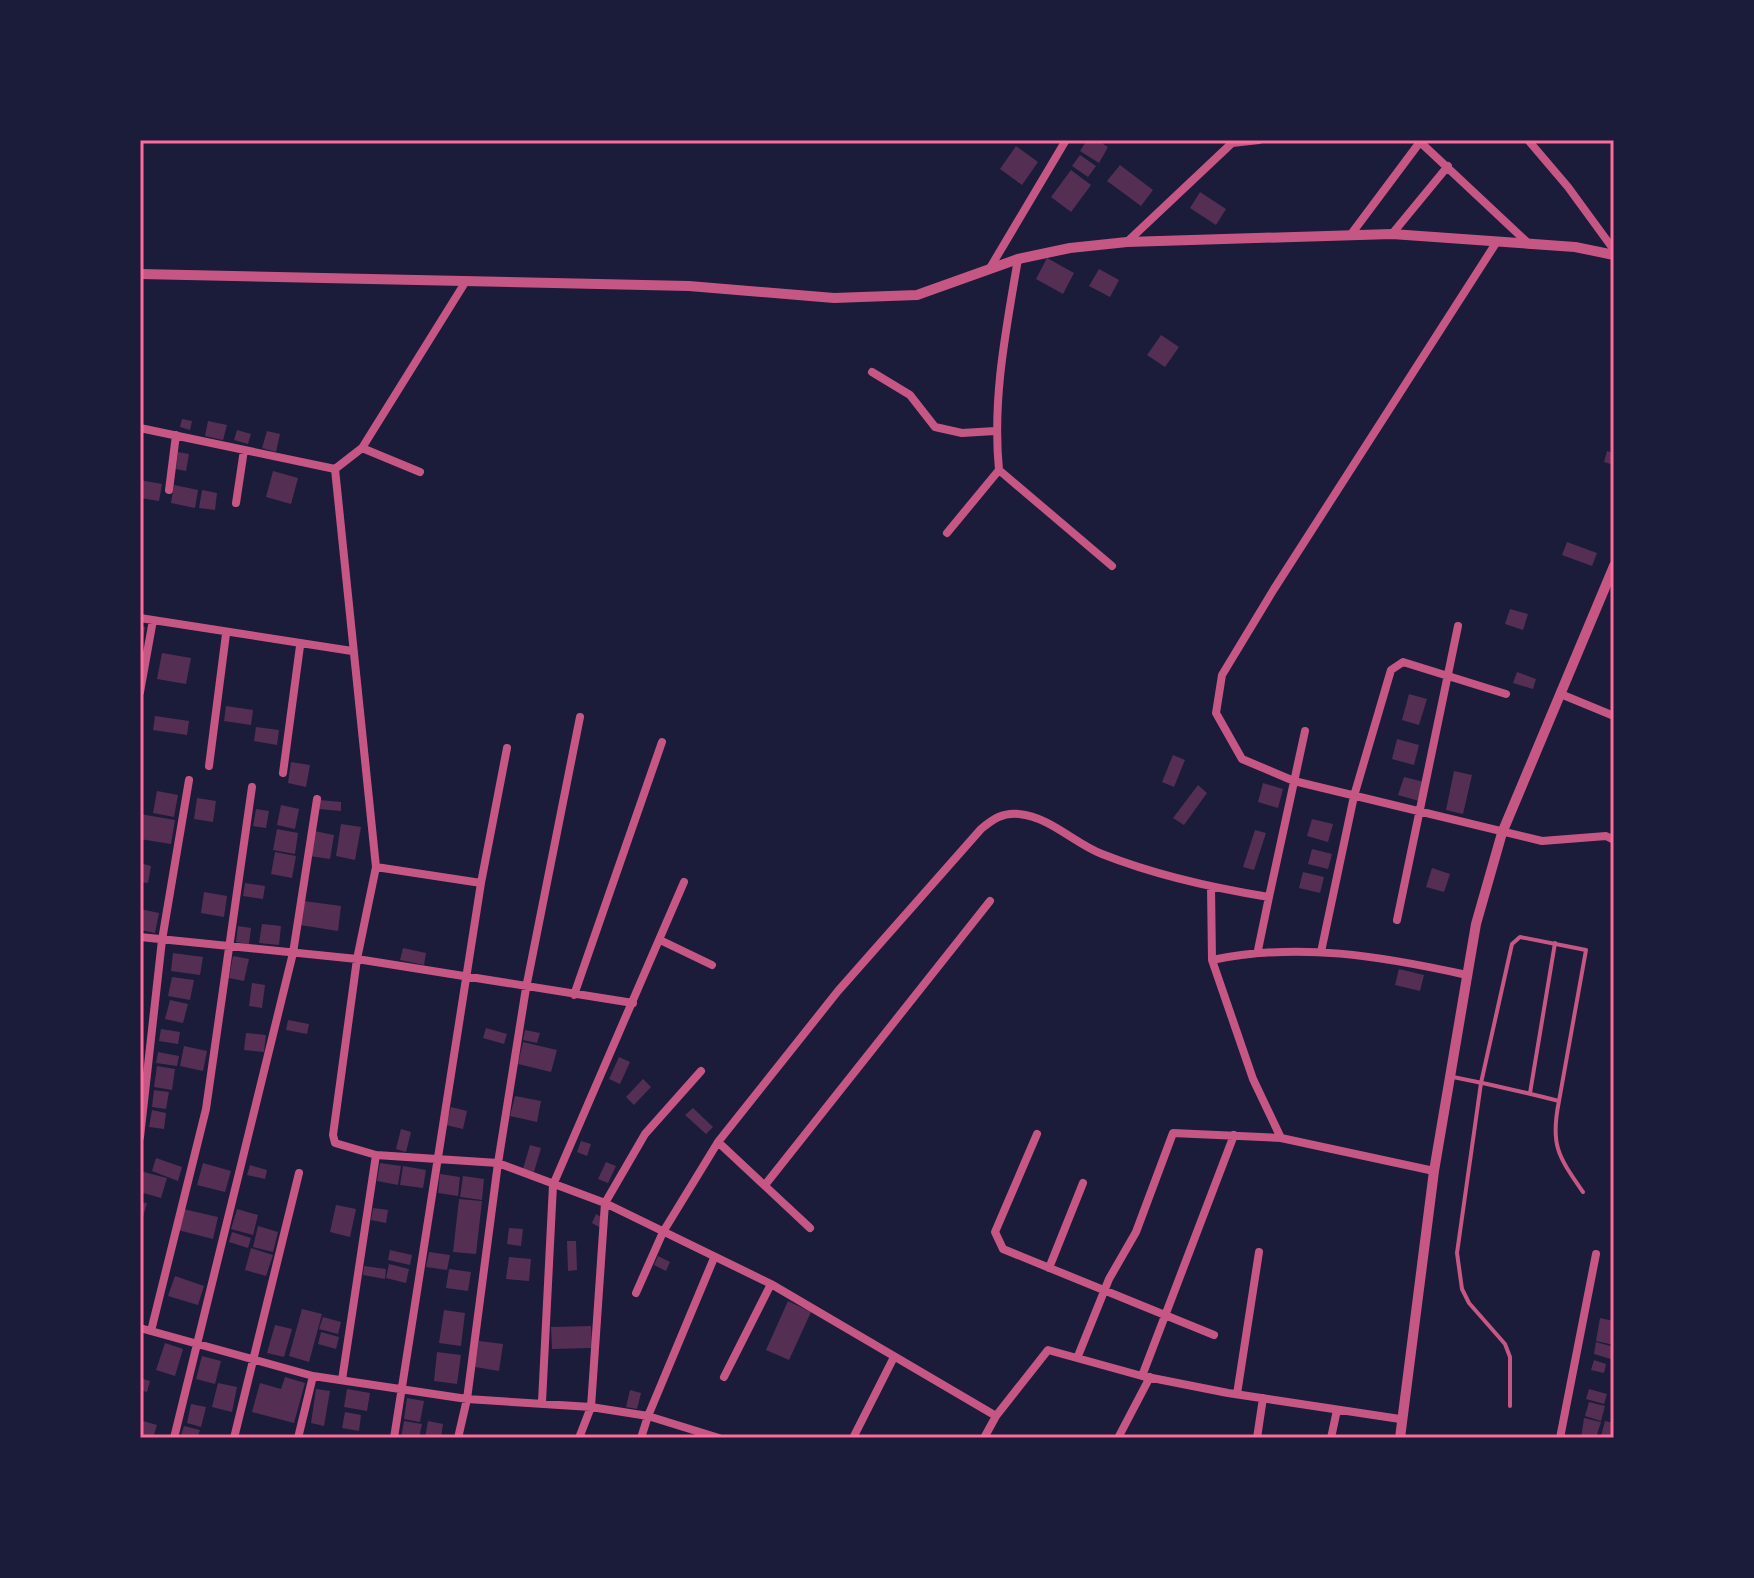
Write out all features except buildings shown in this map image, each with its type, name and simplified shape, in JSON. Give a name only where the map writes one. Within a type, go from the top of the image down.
[{"type":"street","points":[[990,268],[1066,140]]},
{"type":"street","points":[[1127,242],[1232,141],[1259,140]]},
{"type":"street","points":[[1528,140],[1568,187],[1614,253]]},
{"type":"street","points":[[1352,233],[1419,141],[1530,244]]},
{"type":"street","points":[[1392,234],[1448,166]]},
{"type":"street","points":[[140,274],[689,286],[834,298],[917,295],[1018,259],[1070,248],[1127,242],[1352,233],[1530,244],[1614,253]]},
{"type":"street","points":[[1496,243],[1222,675],[1216,713],[1242,759],[1294,781],[1542,841],[1606,836],[1614,840]]},
{"type":"street","points":[[1018,259],[1000,368],[995,431],[999,470],[1112,566]]},
{"type":"street","points":[[140,428],[335,469],[362,448],[466,281]]},
{"type":"street","points":[[872,372],[910,395],[935,427],[962,433],[995,431]]},
{"type":"street","points":[[169,490],[176,435]]},
{"type":"street","points":[[362,448],[420,472]]},
{"type":"street","points":[[236,503],[244,450]]},
{"type":"street","points":[[335,469],[376,867],[357,959],[333,1135],[335,1143],[343,1148],[376,1155],[498,1163],[605,1203],[771,1284],[996,1416]]},
{"type":"street","points":[[947,533],[999,470]]},
{"type":"street","points":[[1400,1438],[1400,1419],[1434,1171],[1476,924],[1502,833],[1563,695],[1614,566]]},
{"type":"street","points":[[140,618],[300,646],[352,651]]},
{"type":"street","points":[[140,692],[153,620]]},
{"type":"street","points":[[1397,920],[1458,626]]},
{"type":"street","points":[[209,766],[226,634]]},
{"type":"street","points":[[283,773],[300,646]]},
{"type":"street","points":[[1321,952],[1354,796],[1391,670],[1403,662],[1506,694]]},
{"type":"street","points":[[1563,695],[1614,716]]},
{"type":"street","points":[[458,1438],[467,1399],[498,1163],[526,988],[580,717]]},
{"type":"street","points":[[1258,950],[1305,731]]},
{"type":"street","points":[[574,995],[662,742]]},
{"type":"street","points":[[394,1438],[481,883],[507,748]]},
{"type":"street","points":[[140,1137],[162,940],[189,780]]},
{"type":"street","points":[[151,1331],[206,1109],[252,787]]},
{"type":"street","points":[[174,1438],[200,1344],[293,953],[317,799]]},
{"type":"street","points":[[636,1293],[663,1232],[718,1142],[838,991],[981,829],[997,816],[1018,814],[1040,819],[1102,854],[1211,887],[1269,897]]},
{"type":"street","points":[[376,867],[481,883]]},
{"type":"street","points":[[542,1402],[553,1185],[684,882]]},
{"type":"street","points":[[1211,887],[1212,960],[1253,1079],[1281,1138]]},
{"type":"street","points":[[765,1185],[990,901]]},
{"type":"street","points":[[140,937],[357,959],[633,1003]]},
{"type":"street","points":[[660,940],[712,965]]},
{"type":"street","points":[[1212,960],[1258,950],[1321,952],[1393,959],[1467,975]]},
{"type":"street","points":[[579,1438],[591,1407],[605,1203],[645,1134],[701,1071]]},
{"type":"street","points":[[1078,1356],[1104,1291],[1136,1232],[1173,1133],[1281,1138],[1434,1171]]},
{"type":"street","points":[[1037,1134],[995,1232],[1003,1249],[1214,1335]]},
{"type":"street","points":[[1118,1438],[1146,1376],[1163,1315],[1234,1135]]},
{"type":"street","points":[[718,1142],[810,1228]]},
{"type":"street","points":[[342,1380],[376,1155]]},
{"type":"street","points":[[234,1438],[299,1173]]},
{"type":"street","points":[[1049,1268],[1083,1183]]},
{"type":"street","points":[[1237,1394],[1259,1252]]},
{"type":"street","points":[[1560,1438],[1596,1254]]},
{"type":"street","points":[[641,1438],[714,1258]]},
{"type":"street","points":[[724,1377],[771,1284]]},
{"type":"street","points":[[140,1328],[313,1376],[467,1399],[591,1407],[648,1416],[719,1438]]},
{"type":"street","points":[[984,1438],[996,1416],[1048,1350],[1146,1376],[1237,1394],[1400,1419]]},
{"type":"street","points":[[853,1438],[894,1357]]},
{"type":"street","points":[[298,1438],[313,1376]]},
{"type":"street","points":[[1257,1438],[1263,1398]]},
{"type":"street","points":[[1331,1438],[1337,1410]]},
{"type":"lane","points":[[1510,1406],[1510,1357],[1505,1344],[1469,1303],[1462,1289],[1457,1253],[1481,1083],[1512,944],[1520,937],[1586,950],[1554,1125],[1556,1148],[1583,1192]]},
{"type":"lane","points":[[1530,1093],[1555,943]]},
{"type":"lane","points":[[1451,1076],[1559,1101]]}]
